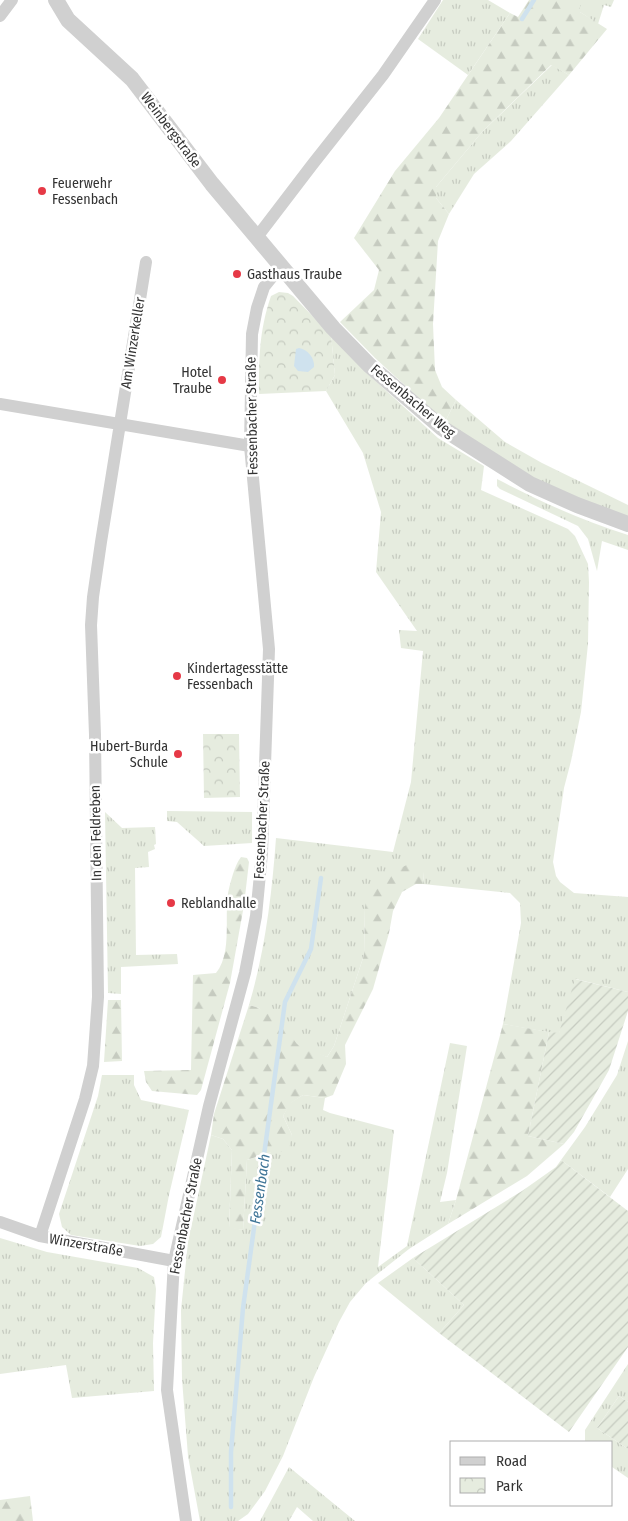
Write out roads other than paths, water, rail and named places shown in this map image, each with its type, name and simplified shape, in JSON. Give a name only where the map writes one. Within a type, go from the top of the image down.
[{"type":"street","points":[[0,15],[12,0]]},
{"type":"street","name":"Weinbergstraße","points":[[56,0],[68,20],[132,79],[212,184],[281,266]]},
{"type":"street","points":[[257,237],[383,75],[434,0]]},
{"type":"street","name":"Am Winzerkeller","points":[[120,424],[146,262]]},
{"type":"street","name":"Fessenbacher Straße","points":[[186,1521],[166,1390],[174,1261],[209,1106],[244,973],[256,916],[262,853],[269,649],[250,446],[252,334],[257,308],[264,287],[281,266]]},
{"type":"street","name":"Fessenbacher Weg","points":[[281,266],[333,328],[369,364],[442,428],[530,484],[577,505],[628,524]]},
{"type":"street","points":[[0,404],[250,446]]},
{"type":"street","name":"In den Feldreben","points":[[40,1236],[82,1108],[93,1066],[98,997],[95,734],[91,625],[93,597],[120,424]]},
{"type":"street","name":"Winzerstraße","points":[[0,1222],[40,1236],[174,1261]]},
{"type":"water","points":[[299,348],[308,352],[312,357],[314,367],[308,372],[298,371],[294,366],[296,349]]},
{"type":"waterway","name":"Fessenbach","points":[[522,19],[534,0]]},
{"type":"waterway","name":"Fessenbach","points":[[231,1507],[231,1452],[243,1308],[285,1002],[311,949],[321,878]]},
{"type":"place","name":"Feuerwehr Fessenbach","points":[[42,191]]},
{"type":"place","name":"Gasthaus Traube","points":[[237,274]]},
{"type":"place","name":"Hotel Traube","points":[[222,380]]},
{"type":"place","name":"Kindertagesstätte Fessenbach","points":[[177,676]]},
{"type":"place","name":"Hubert-Burda Schule","points":[[178,754]]},
{"type":"place","name":"Reblandhalle","points":[[171,903]]}]
